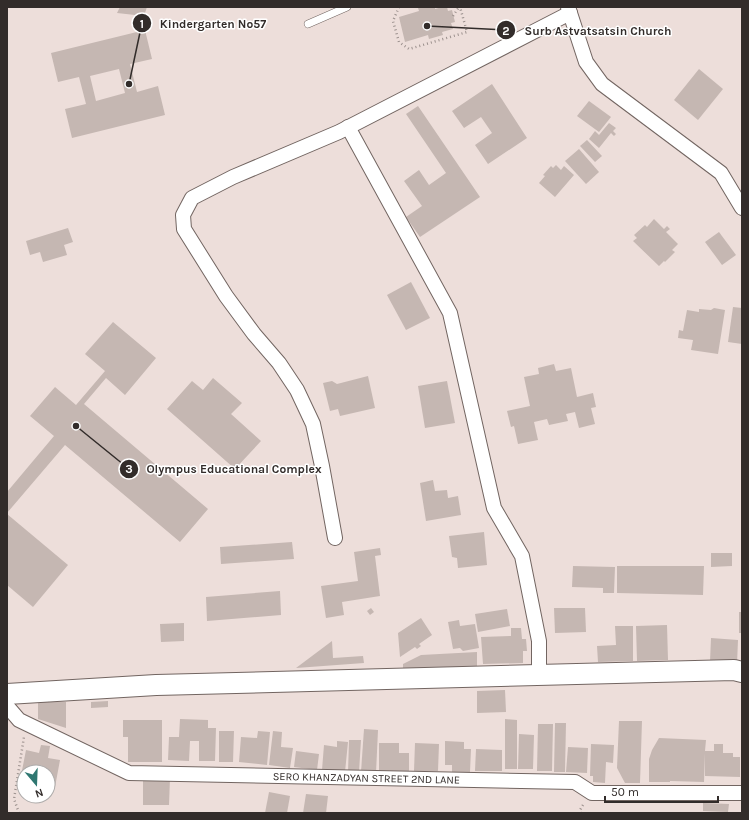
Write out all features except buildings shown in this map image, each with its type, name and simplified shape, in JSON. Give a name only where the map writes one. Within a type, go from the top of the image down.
[{"type":"street","points":[[335,538],[313,424],[297,390],[279,363],[254,334],[226,296],[184,229],[183,215],[192,198],[233,177],[338,132],[569,10],[586,62],[602,84],[721,174],[742,208]]},
{"type":"street","points":[[348,127],[450,313],[494,508],[522,556],[539,642],[539,674]]},
{"type":"street","points":[[7,694],[164,684],[539,674],[734,670],[742,672]]},
{"type":"street","name":"SERO KHANZADYAN STREET 2ND LANE","points":[[7,706],[19,720],[129,773],[575,782],[592,792],[742,793]]},
{"type":"lane","points":[[308,24],[347,7]]},
{"type":"path","points":[[399,7],[393,21],[399,42],[410,49],[467,32],[460,7]]},
{"type":"path","points":[[453,16],[460,7]]},
{"type":"path","points":[[19,813],[14,799],[25,730]]},
{"type":"place","name":"Surb Astvatsatsin Church","points":[[427,26]]},
{"type":"place","name":"Kindergarten No57","points":[[129,84]]},
{"type":"place","name":"Olympus Educational Complex","points":[[76,426]]}]
